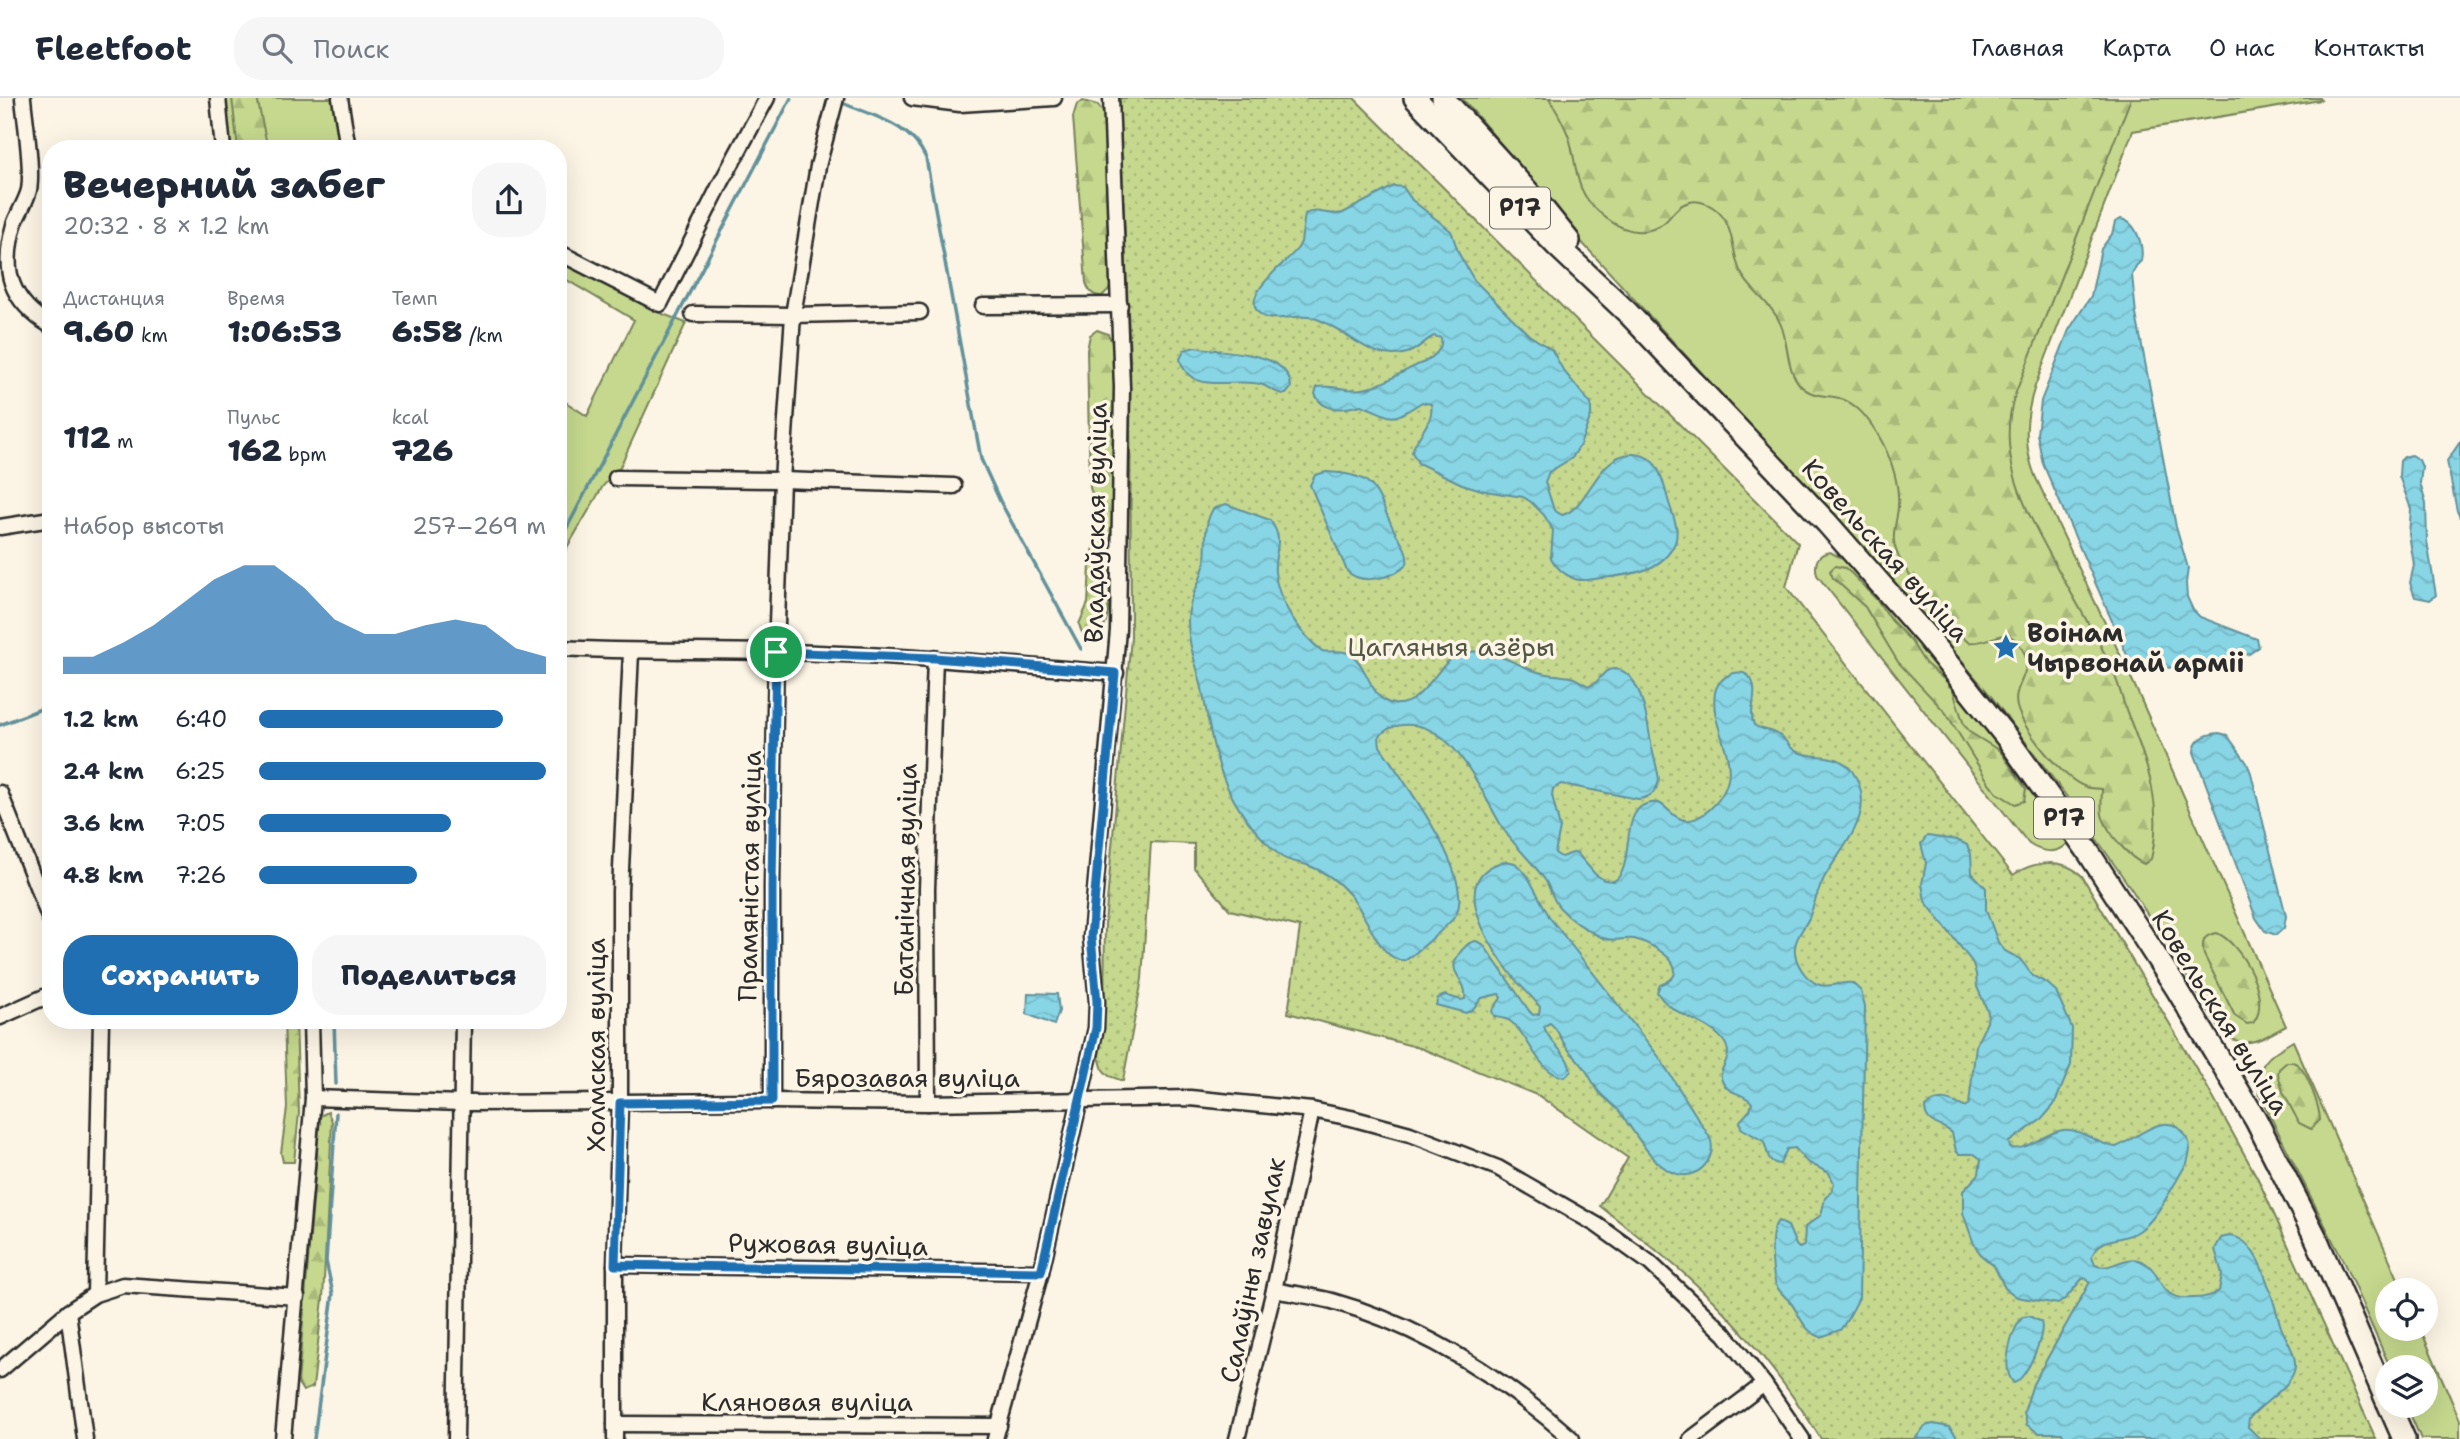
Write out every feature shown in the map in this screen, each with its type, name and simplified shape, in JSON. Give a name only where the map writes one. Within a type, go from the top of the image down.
[{"type":"highway","name":"Ковельская вуліца","points":[[1415,98],[1556,245],[1628,313],[1828,523],[1926,636],[2007,738],[2087,850],[2177,989],[2256,1120],[2316,1238],[2375,1373]]},
{"type":"highway","name":"Р17","points":[[1443,98],[1540,205],[1628,313]]},
{"type":"highway","name":"Ковельская вуліца","points":[[2395,1418],[2404,1439]]},
{"type":"street","points":[[23,98],[28,140],[29,189],[14,225],[7,261],[13,292],[28,310],[42,320]]},
{"type":"street","points":[[218,98],[222,140]]},
{"type":"street","points":[[340,98],[347,140]]},
{"type":"street","points":[[567,257],[660,304],[767,98]]},
{"type":"street","points":[[912,98],[960,104],[1054,98]]},
{"type":"street","name":"Владаўская вуліца","points":[[997,1433],[1041,1272],[1096,1028],[1097,1002],[1091,937],[1119,616],[1122,387],[1111,98]]},
{"type":"street","name":"Прамяністая вуліца","points":[[772,1101],[772,886],[782,480],[793,315],[818,166],[833,105]]},
{"type":"street","points":[[983,306],[1120,305]]},
{"type":"street","points":[[693,314],[920,312]]},
{"type":"street","points":[[616,478],[954,486]]},
{"type":"street","points":[[0,527],[42,520]]},
{"type":"street","points":[[567,648],[935,658],[1115,673]]},
{"type":"street","name":"Холмская вуліца","points":[[615,1431],[620,891],[631,652]]},
{"type":"street","name":"Батанічная вуліца","points":[[928,1104],[927,888],[935,658]]},
{"type":"street","points":[[0,793],[42,899]]},
{"type":"street","points":[[0,1017],[42,998]]},
{"type":"street","points":[[95,1294],[101,1029]]},
{"type":"street","points":[[284,1439],[313,1098],[311,1029]]},
{"type":"street","points":[[456,1439],[463,1029]]},
{"type":"street","name":"Бярозавая вуліца","points":[[313,1098],[462,1103],[772,1101],[928,1104],[1190,1098],[1312,1110],[1352,1118],[1410,1134],[1498,1168],[1597,1225],[1650,1263],[1725,1334],[1802,1439]]},
{"type":"street","name":"Салаўіны завулак","points":[[1237,1439],[1274,1290],[1312,1110]]},
{"type":"street","name":"Ружовая вуліца","points":[[615,1265],[1041,1272]]},
{"type":"street","points":[[0,1370],[68,1312],[95,1294],[123,1285],[297,1297]]},
{"type":"street","points":[[1274,1290],[1332,1301],[1433,1341],[1497,1380],[1572,1439]]},
{"type":"street","points":[[68,1312],[85,1439]]},
{"type":"street","points":[[1691,1439],[1764,1384]]},
{"type":"street","name":"Кляновая вуліца","points":[[615,1431],[997,1433]]},
{"type":"green space","points":[[225,98],[332,98],[339,140],[229,140]]},
{"type":"green space","points":[[232,98],[257,98],[266,140],[237,140]]},
{"type":"green space","name":"Цагляныя азёры","points":[[1119,98],[1354,98],[1798,543],[1786,587],[2013,875],[2021,870],[2048,863],[2066,866],[2082,876],[2206,1085],[2258,1179],[2376,1439],[1821,1439],[1792,1395],[1726,1314],[1677,1268],[1600,1206],[1628,1158],[1539,1096],[1420,1048],[1288,1013],[1300,927],[1230,910],[1194,868],[1194,844],[1151,842],[1142,979],[1123,1081],[1109,1076],[1103,1070],[1099,1057],[1104,1014],[1105,924],[1131,637],[1130,358]]},
{"type":"green space","points":[[1462,98],[2320,98],[2321,100],[2133,131],[2035,386],[2027,431],[2035,476],[2134,684],[2286,1026],[2252,1042],[2236,1041],[2220,1029],[2132,890],[2073,805],[1991,696],[1898,586],[1576,236]]},
{"type":"green space","points":[[1549,98],[2131,98],[2016,392],[2010,415],[2009,437],[2011,459],[2023,501],[2111,667],[2143,755],[2155,805],[2151,859],[2144,864],[2120,845],[2103,818],[2102,789],[2086,787],[2066,774],[2027,728],[2016,701],[2026,662],[2019,644],[2005,635],[1980,642],[1968,642],[1936,609],[1903,565],[1894,541],[1898,494],[1891,462],[1882,442],[1857,408],[1839,398],[1809,392],[1795,379],[1781,325],[1740,271],[1730,232],[1722,215],[1707,204],[1696,201],[1681,206],[1665,222],[1648,230],[1630,230],[1606,218],[1591,204],[1581,188],[1568,135]]},
{"type":"green space","points":[[1083,101],[1098,105],[1106,117],[1111,287],[1102,296],[1091,292],[1086,283],[1073,117],[1077,104]]},
{"type":"green space","points":[[567,266],[658,312],[686,323],[619,469],[603,486],[567,548],[567,403],[587,416],[634,320],[567,280]]},
{"type":"green space","points":[[1097,330],[1108,334],[1114,346],[1114,489],[1109,607],[1102,630],[1092,639],[1083,634],[1079,624],[1088,603],[1090,565],[1101,518],[1090,488],[1087,350],[1090,335]]},
{"type":"green space","points":[[1830,552],[1847,561],[1943,667],[2067,839],[2067,844],[2059,850],[2049,851],[2029,844],[1817,575],[1818,560]]},
{"type":"green space","points":[[1835,566],[1845,568],[1852,574],[1911,641],[1925,663],[1947,682],[1953,690],[1964,725],[1971,733],[2000,751],[2026,789],[2024,801],[2015,804],[1997,793],[1946,713],[1898,662],[1865,607],[1833,578],[1830,571]]},
{"type":"green space","points":[[2217,933],[2236,948],[2252,973],[2259,1001],[2258,1013],[2253,1023],[2247,1024],[2235,1016],[2204,955],[2204,940]]},
{"type":"green space","points":[[284,1029],[296,1029],[299,1113],[294,1162],[283,1162],[281,1153],[287,1108]]},
{"type":"green space","points":[[2293,1041],[2398,1278],[2375,1278],[2375,1333],[2343,1261],[2260,1096],[2261,1068],[2276,1051]]},
{"type":"green space","points":[[2287,1062],[2295,1063],[2302,1069],[2318,1107],[2320,1120],[2311,1129],[2299,1123],[2283,1092],[2278,1074],[2279,1069]]},
{"type":"green space","points":[[328,1112],[332,1122],[323,1299],[313,1387],[303,1391],[298,1383],[320,1116]]},
{"type":"green space","points":[[2378,1341],[2426,1341],[2432,1355],[2385,1355]]},
{"type":"green space","points":[[2438,1369],[2460,1420],[2460,1439],[2421,1439],[2412,1418],[2438,1418]]},
{"type":"water","points":[[1394,186],[1403,187],[1412,200],[1451,231],[1459,254],[1474,280],[1529,335],[1552,350],[1563,370],[1591,404],[1591,415],[1580,445],[1572,458],[1549,472],[1545,482],[1554,510],[1562,515],[1571,511],[1601,472],[1620,456],[1642,455],[1650,459],[1660,472],[1676,526],[1673,547],[1660,562],[1642,571],[1622,576],[1585,580],[1571,577],[1558,568],[1551,558],[1553,530],[1544,515],[1531,502],[1523,497],[1462,484],[1418,463],[1412,452],[1428,422],[1431,404],[1422,402],[1403,414],[1392,417],[1361,405],[1335,408],[1324,405],[1319,400],[1315,394],[1317,387],[1356,390],[1370,387],[1425,362],[1435,355],[1441,346],[1441,338],[1434,336],[1407,353],[1382,354],[1314,318],[1266,318],[1257,310],[1255,302],[1264,282],[1301,242],[1305,214],[1314,211],[1343,213]]},
{"type":"water","points":[[2121,219],[2127,221],[2135,230],[2141,249],[2141,261],[2132,275],[2136,314],[2176,527],[2188,568],[2187,597],[2200,617],[2257,639],[2259,647],[2249,654],[2150,671],[2135,667],[2130,662],[2043,464],[2037,434],[2041,401],[2069,330],[2091,296],[2101,249],[2112,234],[2115,222]]},
{"type":"water","points":[[1195,347],[1267,359],[1288,375],[1291,388],[1286,394],[1282,394],[1249,382],[1214,383],[1193,378],[1185,371],[1180,359],[1184,350]]},
{"type":"water","points":[[2460,442],[2460,517],[2447,461]]},
{"type":"water","points":[[2411,455],[2419,460],[2422,467],[2420,483],[2426,504],[2427,541],[2436,595],[2430,600],[2415,597],[2410,583],[2414,565],[2409,534],[2411,509],[2399,476],[2400,461]]},
{"type":"water","points":[[1326,472],[1356,476],[1372,487],[1405,550],[1407,564],[1402,569],[1369,579],[1353,576],[1347,571],[1310,485],[1315,475]]},
{"type":"water","points":[[1226,504],[1270,520],[1278,541],[1275,565],[1277,583],[1291,616],[1322,651],[1345,652],[1355,658],[1379,696],[1386,701],[1394,704],[1405,703],[1415,698],[1447,663],[1456,656],[1475,651],[1494,654],[1538,672],[1573,678],[1589,686],[1610,669],[1624,672],[1632,679],[1646,715],[1658,772],[1659,780],[1655,791],[1638,799],[1561,784],[1553,789],[1552,795],[1560,828],[1555,853],[1561,857],[1576,852],[1595,874],[1604,880],[1614,881],[1621,874],[1631,822],[1636,811],[1645,804],[1659,803],[1678,818],[1689,820],[1704,814],[1722,794],[1728,780],[1729,766],[1717,723],[1715,693],[1721,681],[1732,674],[1744,673],[1753,683],[1754,725],[1776,733],[1795,751],[1834,758],[1852,771],[1860,786],[1860,814],[1848,841],[1824,878],[1795,947],[1798,964],[1805,975],[1824,986],[1852,983],[1861,991],[1865,1006],[1859,1297],[1840,1330],[1821,1337],[1810,1331],[1777,1287],[1772,1261],[1773,1234],[1778,1221],[1788,1226],[1799,1248],[1804,1246],[1805,1227],[1821,1215],[1825,1198],[1831,1192],[1834,1183],[1829,1173],[1807,1162],[1795,1148],[1787,1149],[1780,1164],[1775,1163],[1770,1159],[1763,1141],[1741,1128],[1740,1121],[1750,1110],[1752,1103],[1728,1089],[1722,1081],[1728,1052],[1723,1040],[1707,1027],[1671,1007],[1657,992],[1660,985],[1674,976],[1674,965],[1653,946],[1630,939],[1603,938],[1564,912],[1540,873],[1504,830],[1476,779],[1452,746],[1421,726],[1395,726],[1379,737],[1380,746],[1419,803],[1446,851],[1459,895],[1454,917],[1406,960],[1397,959],[1381,946],[1356,903],[1331,877],[1282,857],[1247,821],[1235,803],[1219,766],[1188,630],[1188,614],[1205,561],[1208,521],[1213,509]]},
{"type":"water","points":[[2219,733],[2227,735],[2251,773],[2286,916],[2284,928],[2276,935],[2265,931],[2256,918],[2194,752],[2202,738]]},
{"type":"water","points":[[1927,836],[1957,840],[1967,845],[1971,854],[1972,873],[1986,888],[1986,910],[1998,942],[2005,951],[2020,959],[2033,976],[2056,991],[2072,1028],[2071,1065],[2054,1105],[2042,1119],[2009,1142],[2010,1148],[2029,1145],[2063,1130],[2077,1132],[2116,1147],[2161,1124],[2178,1128],[2188,1139],[2190,1149],[2187,1163],[2153,1218],[2139,1231],[2100,1245],[2092,1257],[2095,1265],[2106,1267],[2127,1260],[2138,1260],[2152,1269],[2165,1290],[2180,1298],[2200,1298],[2219,1291],[2222,1274],[2215,1249],[2221,1238],[2234,1237],[2245,1242],[2262,1268],[2281,1327],[2292,1351],[2295,1367],[2283,1388],[2249,1419],[2248,1427],[2260,1439],[2064,1439],[2062,1433],[2039,1433],[2027,1425],[2024,1412],[2033,1384],[2090,1282],[2086,1278],[2082,1279],[2058,1304],[2017,1297],[2005,1288],[1994,1266],[1982,1256],[1974,1244],[1963,1213],[1963,1191],[1979,1174],[1981,1159],[1974,1154],[1959,1154],[1952,1133],[1931,1121],[1926,1113],[1925,1107],[1935,1101],[1949,1101],[1964,1107],[1969,1104],[1976,1045],[1987,1022],[1988,1012],[1977,987],[1972,962],[1925,901],[1922,884],[1926,863],[1921,844]]},
{"type":"water","points":[[1506,861],[1515,863],[1527,875],[1550,918],[1659,1057],[1709,1136],[1712,1150],[1710,1157],[1695,1173],[1681,1175],[1671,1172],[1654,1158],[1619,1111],[1599,1092],[1550,1023],[1544,1026],[1546,1032],[1563,1053],[1571,1071],[1565,1077],[1547,1069],[1517,1027],[1510,1021],[1494,1016],[1492,1011],[1501,998],[1499,994],[1482,998],[1466,1013],[1436,1005],[1438,998],[1445,995],[1465,999],[1465,991],[1454,965],[1462,950],[1476,941],[1483,944],[1530,1012],[1533,1015],[1539,1014],[1540,1007],[1504,965],[1477,914],[1477,881],[1487,869]]},
{"type":"water","points":[[1028,993],[1057,994],[1059,1011],[1054,1025],[1027,1014]]},
{"type":"water","points":[[2029,1316],[2041,1322],[2041,1337],[2029,1366],[2014,1383],[2008,1369],[2011,1340],[2023,1317]]},
{"type":"water","points":[[1933,1424],[1949,1427],[1959,1439],[1915,1439],[1925,1426]]},
{"type":"waterway","points":[[567,528],[791,98]]},
{"type":"waterway","points":[[845,104],[892,123],[911,137],[926,158],[981,459],[1000,501],[1081,649]]},
{"type":"waterway","points":[[0,725],[42,709]]},
{"type":"waterway","points":[[334,1029],[336,1084]]},
{"type":"waterway","points":[[314,1439],[333,1294],[326,1261],[336,1113]]},
{"type":"place","name":"Воінам Чырвонай арміі","points":[[2006,647]]},
{"type":"route","points":[[776,652],[935,658],[1115,673],[1091,937],[1097,1002],[1096,1028],[1041,1272],[615,1265],[620,1103],[772,1101],[776,652]]}]
